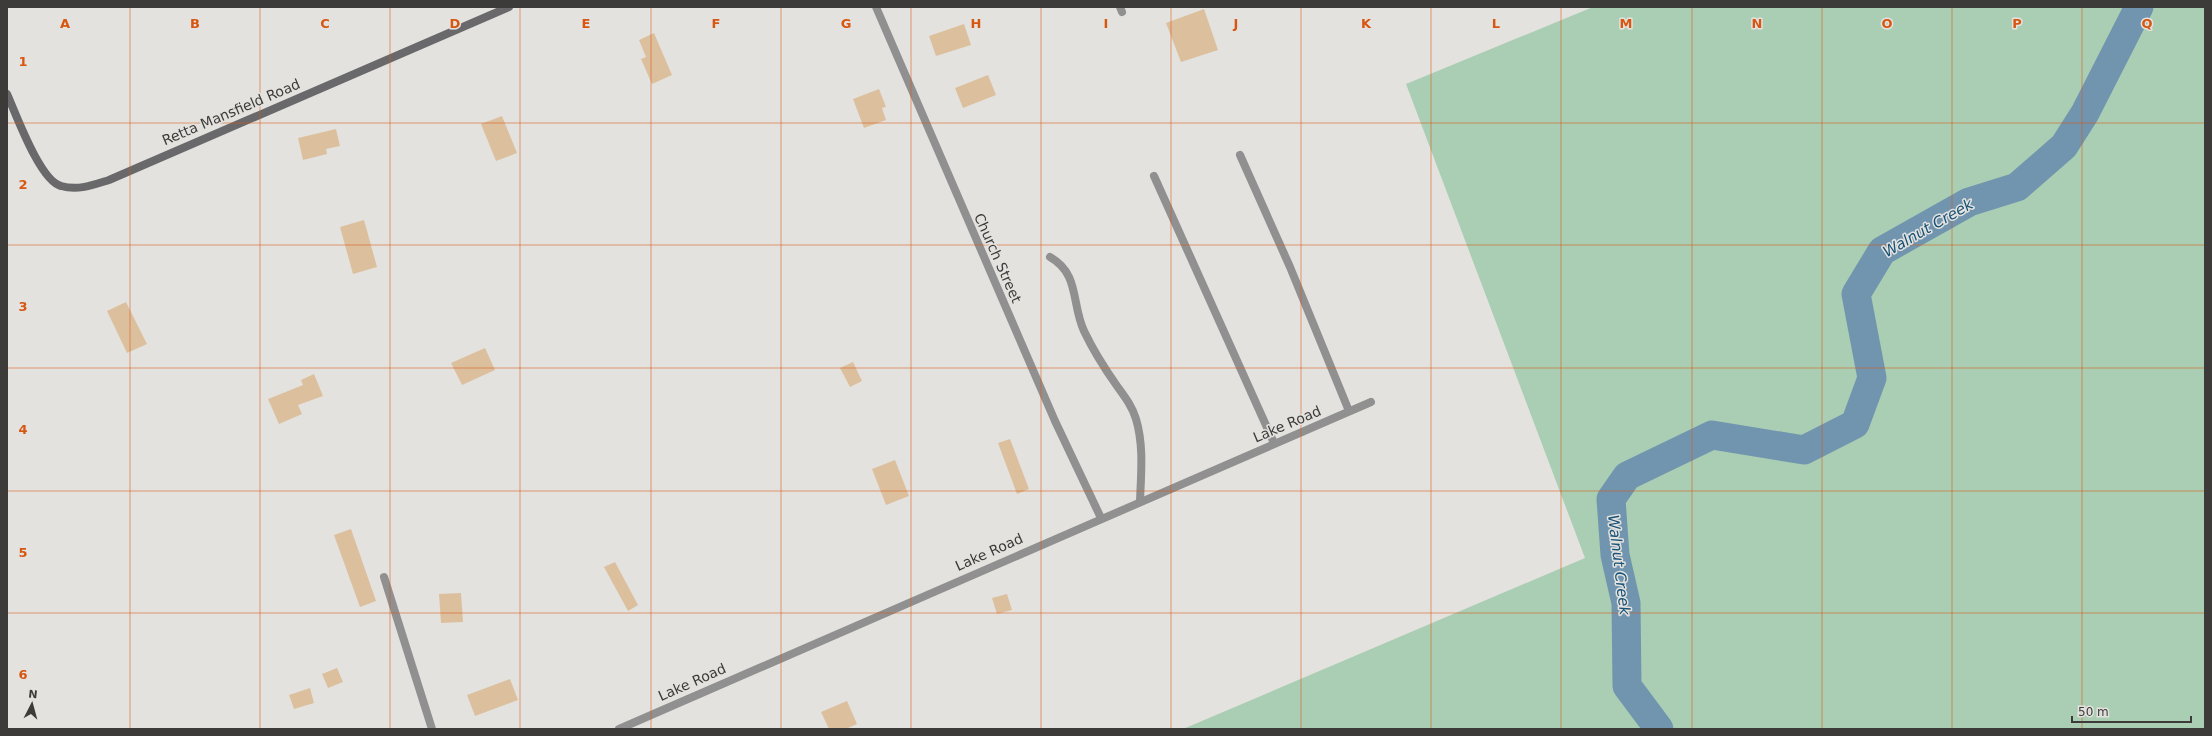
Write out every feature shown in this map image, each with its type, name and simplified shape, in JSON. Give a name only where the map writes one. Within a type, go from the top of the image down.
[{"type":"street","name":"Retta Mansfield Road","points":[[7,94],[33,153],[49,178],[60,186],[83,189],[109,180],[509,7]]},
{"type":"street","name":"Church Street","points":[[876,7],[1052,414],[1101,518]]},
{"type":"street","points":[[1240,155],[1290,267],[1349,411]]},
{"type":"street","points":[[1154,176],[1274,443]]},
{"type":"street","points":[[1050,257],[1061,264],[1070,277],[1084,330],[1117,386],[1130,402],[1136,419],[1140,440],[1140,501]]},
{"type":"street","name":"Lake Road","points":[[619,729],[1140,501],[1371,402]]},
{"type":"street","points":[[384,577],[432,729]]},
{"type":"green space","points":[[1593,7],[2205,7],[2205,729],[1183,729],[1585,558],[1406,84]]},
{"type":"building","points":[[1204,9],[1218,50],[1181,62],[1166,23]]},
{"type":"building","points":[[964,24],[971,45],[936,56],[929,36]]},
{"type":"building","points":[[654,33],[672,75],[652,84],[641,59],[646,57],[639,40]]},
{"type":"building","points":[[988,75],[996,95],[963,108],[955,88]]},
{"type":"building","points":[[879,89],[886,107],[882,108],[886,120],[864,128],[853,99]]},
{"type":"building","points":[[502,116],[517,153],[496,161],[481,124]]},
{"type":"building","points":[[336,129],[340,146],[326,149],[327,154],[303,160],[298,138]]},
{"type":"building","points":[[364,220],[377,267],[353,274],[340,227]]},
{"type":"building","points":[[126,302],[147,344],[127,353],[107,311]]},
{"type":"building","points":[[485,348],[495,370],[462,385],[451,363]]},
{"type":"building","points":[[853,362],[862,381],[850,387],[840,368]]},
{"type":"building","points":[[314,374],[323,396],[298,405],[302,414],[279,424],[268,399],[303,385],[301,380]]},
{"type":"building","points":[[1010,439],[1029,489],[1017,494],[998,443]]},
{"type":"building","points":[[895,460],[909,496],[886,505],[872,469]]},
{"type":"building","points":[[351,529],[376,601],[360,607],[334,535]]},
{"type":"building","points":[[615,562],[638,605],[628,611],[604,567]]},
{"type":"building","points":[[461,593],[463,622],[441,623],[439,594]]},
{"type":"building","points":[[1007,594],[1012,610],[997,614],[992,598]]},
{"type":"building","points":[[337,668],[343,682],[328,688],[322,674]]},
{"type":"building","points":[[510,679],[518,700],[475,716],[467,695]]},
{"type":"building","points":[[310,688],[314,703],[294,709],[289,695]]},
{"type":"building","points":[[847,701],[857,724],[846,729],[829,729],[821,712]]},
{"type":"waterway","name":"Walnut Creek","points":[[1659,729],[1627,686],[1626,603],[1615,555],[1611,499],[1627,476],[1712,435],[1804,450],[1855,424],[1872,378],[1856,294],[1882,251],[1969,202],[2017,187],[2064,146],[2085,113],[2139,7]]}]
